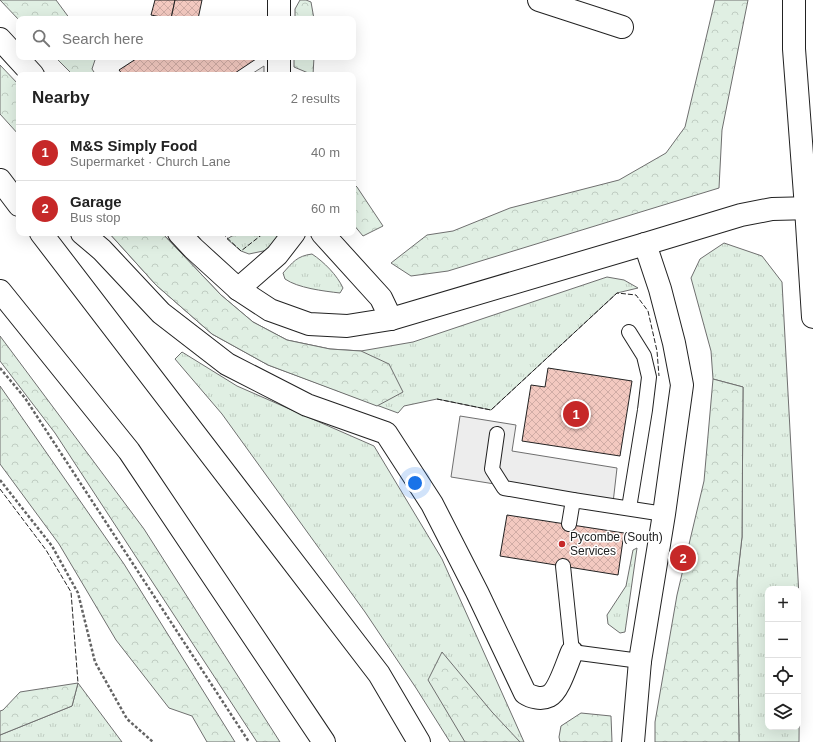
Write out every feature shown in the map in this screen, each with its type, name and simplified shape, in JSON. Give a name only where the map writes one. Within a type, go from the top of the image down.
[{"type":"main road","points":[[279,0],[279,16]]},
{"type":"main road","points":[[539,0],[622,27]]},
{"type":"main road","points":[[794,0],[794,49],[810,208],[813,317]]},
{"type":"main road","points":[[0,39],[16,56]]},
{"type":"main road","points":[[19,60],[30,72]]},
{"type":"main road","points":[[279,60],[279,72]]},
{"type":"main road","points":[[0,165],[16,178]]},
{"type":"main road","points":[[0,180],[16,200]]},
{"type":"main road","points":[[182,236],[238,289],[270,310],[309,324],[347,326],[391,319],[741,214],[772,209],[810,208]]},
{"type":"main road","points":[[43,236],[380,674],[419,742]]},
{"type":"main road","points":[[86,236],[102,250],[161,313],[227,364],[308,405],[386,433],[432,504],[477,592],[525,693],[531,697],[538,698],[549,696],[556,688],[572,652]]},
{"type":"main road","points":[[238,289],[277,255],[292,236]]},
{"type":"main road","points":[[325,236],[381,298],[391,319]]},
{"type":"main road","points":[[633,742],[640,661],[664,514],[682,386],[674,343],[660,289],[645,244]]},
{"type":"main road","points":[[0,291],[129,451],[324,742]]},
{"type":"lane","points":[[628,508],[649,378],[644,356],[629,332]]},
{"type":"lane","points":[[497,434],[492,469],[504,488],[664,514]]},
{"type":"lane","points":[[569,524],[573,500]]},
{"type":"lane","points":[[563,566],[572,652],[640,661]]},
{"type":"path","points":[[0,368],[25,398],[249,742]]},
{"type":"path","points":[[0,480],[52,546],[78,593],[95,662],[127,719],[152,742]]},
{"type":"green space","points":[[0,0],[56,0],[68,16],[16,16]]},
{"type":"green space","points":[[300,0],[306,0],[311,2],[313,16],[295,16],[295,9]]},
{"type":"green space","points":[[715,0],[748,0],[722,130],[719,188],[448,271],[411,276],[391,263],[427,235],[453,231],[510,208],[619,180],[666,153],[685,127]]},
{"type":"green space","points":[[58,60],[95,60],[92,69],[94,72],[70,72]]},
{"type":"green space","points":[[294,60],[314,60],[313,72],[306,72],[294,67]]},
{"type":"green space","points":[[0,65],[16,82],[16,132],[0,114]]},
{"type":"green space","points":[[356,186],[383,226],[363,236],[356,228]]},
{"type":"green space","points":[[112,236],[165,236],[221,295],[253,322],[287,340],[330,349],[361,351],[413,342],[607,277],[624,280],[638,288],[617,293],[491,410],[437,399],[404,406],[398,413],[268,365],[212,334],[156,285]]},
{"type":"green space","points":[[112,236],[165,236],[221,295],[253,322],[287,340],[330,349],[361,351],[389,364],[403,392],[377,406],[268,365],[212,334],[156,285]]},
{"type":"green space","points":[[232,236],[279,236],[268,250],[249,254],[241,251],[227,239]]},
{"type":"green space","points":[[724,243],[762,256],[782,282],[798,586],[765,586],[765,730],[799,730],[799,742],[739,742],[737,581],[742,537],[743,387],[713,379],[711,351],[691,278],[700,259]]},
{"type":"green space","points":[[312,254],[326,265],[337,278],[343,288],[340,293],[304,287],[285,279],[283,273],[293,263],[303,256]]},
{"type":"green space","points":[[0,336],[144,529],[280,742],[257,742],[55,433],[0,361]]},
{"type":"green space","points":[[182,352],[237,386],[374,446],[442,559],[524,742],[450,742],[365,612],[222,414],[175,359]]},
{"type":"green space","points":[[713,379],[743,387],[742,537],[737,581],[739,742],[655,742],[655,722],[677,595],[704,481]]},
{"type":"green space","points":[[0,386],[124,564],[235,742],[207,742],[192,716],[169,708],[116,640],[59,544],[0,464]]},
{"type":"green space","points":[[637,548],[625,632],[620,633],[608,624],[607,615],[626,586],[633,550]]},
{"type":"green space","points":[[442,652],[492,712],[520,742],[465,742],[428,680]]},
{"type":"green space","points":[[78,683],[122,742],[0,742],[0,735],[72,706]]},
{"type":"green space","points":[[78,683],[72,706],[0,735],[0,711],[3,710],[20,692]]},
{"type":"green space","points":[[581,713],[611,716],[612,742],[560,742],[559,737],[561,726]]},
{"type":"shaded area","points":[[264,66],[264,72],[255,72]]},
{"type":"shaded area","points":[[460,416],[516,425],[512,451],[617,468],[613,503],[451,477]]},
{"type":"building","points":[[155,0],[175,0],[172,16],[151,15]]},
{"type":"building","points":[[175,0],[202,0],[199,16],[172,16]]},
{"type":"building","points":[[134,60],[254,60],[236,72],[121,72],[119,70]]},
{"type":"building","points":[[548,368],[632,381],[620,456],[522,441],[531,385],[545,387]]},
{"type":"building","name":"Pycombe (South) Services","points":[[507,515],[624,533],[618,575],[500,556]]},
{"type":"fence","points":[[225,236],[241,251],[260,236]]},
{"type":"fence","points":[[437,399],[491,410],[617,293],[636,295],[648,311],[657,351],[659,376]]},
{"type":"fence","points":[[0,489],[46,550],[71,592],[78,683]]},
{"type":"place","name":"M&S Simply Food","points":[[576,414]]},
{"type":"place","name":"Pycombe (South) Services","points":[[562,544]]},
{"type":"place","name":"Garage","points":[[683,558]]}]
